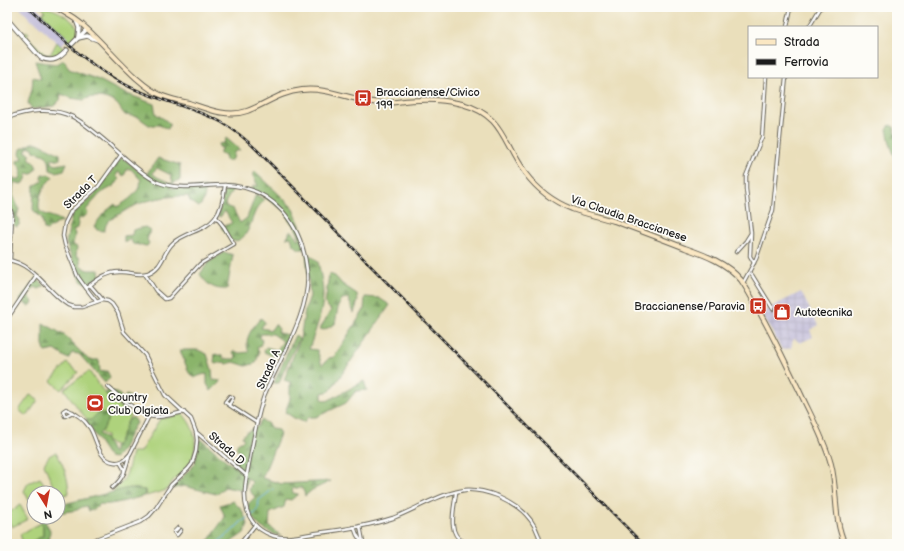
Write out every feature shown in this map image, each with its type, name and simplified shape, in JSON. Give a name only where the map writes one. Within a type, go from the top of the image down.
[{"type":"main road","name":"Via Claudia Braccianese","points":[[55,7],[75,19],[87,29],[135,76],[156,92],[220,113],[231,114],[244,112],[276,96],[306,89],[332,92],[380,103],[423,99],[469,106],[486,114],[494,121],[525,173],[542,191],[556,201],[575,210],[615,222],[699,253],[725,266],[743,283],[780,349],[826,448],[833,476],[838,526],[845,544]]},
{"type":"street","points":[[787,26],[791,7]]},
{"type":"street","points":[[810,26],[821,7]]},
{"type":"street","points":[[7,19],[42,58],[48,60],[55,59],[67,50]]},
{"type":"street","points":[[75,19],[80,31],[78,38]]},
{"type":"street","points":[[72,45],[87,29]]},
{"type":"street","points":[[78,38],[86,36],[99,41]]},
{"type":"street","points":[[754,263],[750,256],[751,233],[745,180],[748,168],[762,137],[766,78]]},
{"type":"street","points":[[743,283],[754,263],[767,229],[776,197],[786,78]]},
{"type":"street","name":"Strada A","points":[[7,118],[36,111],[52,111],[67,114],[80,121],[147,176],[165,185],[185,188],[225,185],[237,186],[254,191],[270,200],[282,209],[290,220],[303,250],[307,266],[308,280],[303,308],[265,394],[257,423],[247,476],[245,498],[250,516],[255,525],[268,534],[284,537],[354,527],[393,518],[456,492],[470,490],[483,491],[516,505],[532,522],[538,532],[541,544]]},
{"type":"street","name":"Strada T","points":[[96,301],[78,277],[64,245],[63,236],[65,223],[71,211],[98,187],[121,155]]},
{"type":"street","points":[[86,288],[101,277],[113,272],[136,275],[152,272],[159,266],[175,242],[209,224],[216,217],[223,199],[225,185]]},
{"type":"street","points":[[7,197],[12,212],[9,260],[22,264],[70,306],[82,307],[102,300],[90,285]]},
{"type":"street","points":[[145,274],[165,299],[169,297],[200,264],[234,244],[216,217]]},
{"type":"street","points":[[736,252],[751,233]]},
{"type":"street","points":[[7,244],[11,241]]},
{"type":"street","points":[[749,274],[752,275],[773,309]]},
{"type":"street","points":[[7,319],[36,276]]},
{"type":"street","name":"Strada D","points":[[83,544],[140,522],[149,516],[171,485],[192,464],[196,451],[197,440],[192,421],[165,395],[145,355],[124,332],[115,309],[110,303],[102,300]]},
{"type":"street","points":[[108,387],[142,414],[158,416],[184,412]]},
{"type":"street","points":[[229,405],[257,423]]},
{"type":"street","points":[[73,412],[90,428],[100,452],[110,462],[120,462],[130,454]]},
{"type":"street","points":[[112,488],[124,474],[130,454],[149,416]]},
{"type":"street","name":"Strada D","points":[[196,432],[247,476]]},
{"type":"street","points":[[120,462],[125,468]]},
{"type":"street","points":[[456,492],[453,521],[456,536],[463,541],[488,544]]},
{"type":"street","points":[[240,544],[255,525]]},
{"type":"street","points":[[354,527],[356,534],[363,544],[360,526]]},
{"type":"street","points":[[178,528],[174,532],[177,535],[181,530]]},
{"type":"shaded area","points":[[19,7],[36,7],[68,38],[61,46],[33,20],[32,21]]},
{"type":"shaded area","points":[[801,292],[818,325],[810,330],[813,337],[800,343],[795,339],[793,340],[791,348],[782,350],[761,312]]},
{"type":"green space","points":[[41,7],[46,7],[61,13],[71,20],[78,28],[77,35],[70,44],[66,40],[68,38],[42,14],[45,11]]},
{"type":"green space","points":[[26,31],[29,33],[27,34],[27,38],[29,38],[46,55],[51,53],[57,42],[64,49],[55,57],[45,56],[37,51],[30,43],[24,35]]},
{"type":"green space","points":[[64,60],[69,69],[99,80],[122,92],[154,104],[156,114],[170,124],[168,129],[159,125],[149,125],[138,117],[125,115],[114,102],[96,97],[87,98],[84,100],[71,98],[61,94],[60,100],[54,106],[32,109],[28,103],[32,89],[33,77],[41,79],[35,61],[56,64]]},
{"type":"green space","points":[[890,125],[894,127],[897,135],[897,160],[889,141],[887,129]]},
{"type":"green space","points":[[226,138],[240,150],[234,152],[233,159],[228,161],[226,161],[225,155],[220,154],[220,150],[223,148],[219,147],[219,144],[224,143]]},
{"type":"green space","points":[[33,143],[38,143],[60,154],[60,159],[51,159],[52,163],[56,165],[67,163],[64,170],[56,172],[50,170],[47,157],[34,151],[33,148],[30,147],[26,149],[26,152],[29,153],[30,159],[34,162],[37,168],[32,174],[26,173],[27,177],[24,183],[21,184],[14,182],[13,195],[19,209],[17,216],[20,220],[19,225],[16,227],[8,196],[7,188],[10,186],[7,184],[7,180],[20,179],[22,170],[17,161],[23,158],[20,154],[21,149]]},
{"type":"green space","points":[[122,157],[145,176],[158,158],[180,165],[180,180],[173,183],[171,175],[157,168],[152,173],[157,177],[175,185],[169,188],[205,187],[204,198],[199,207],[190,201],[188,196],[146,201],[113,218],[106,224],[104,231],[97,230],[94,226],[104,213],[115,204],[117,207],[129,199],[136,193],[140,185],[141,180],[131,169],[127,169],[124,176],[118,172],[116,176],[119,179],[118,182],[99,195],[86,210],[88,213],[84,217],[79,218],[77,228],[73,230],[75,234],[73,245],[77,247],[76,256],[80,258],[80,265],[88,270],[99,270],[100,277],[87,283],[82,282],[66,243],[72,214],[94,195]]},
{"type":"green space","points":[[255,171],[292,207],[300,225],[306,249],[299,249],[293,244],[291,237],[286,238],[289,235],[289,232],[293,232],[298,240],[300,238],[294,225],[289,221],[287,213],[252,189],[253,186],[258,186],[253,176]]},
{"type":"green space","points":[[42,174],[53,177],[46,184],[42,192],[39,200],[39,210],[63,222],[56,224],[47,230],[44,229],[42,218],[33,210],[34,186],[43,181],[41,178]]},
{"type":"green space","points":[[225,187],[234,188],[226,201],[225,206],[233,209],[240,223],[247,218],[256,194],[264,200],[256,210],[248,231],[241,239],[237,241],[231,241],[221,227],[232,223],[225,211],[220,217],[218,216]]},
{"type":"green space","points":[[145,227],[150,230],[147,240],[149,243],[147,246],[133,244],[130,239],[124,242],[124,236],[132,235],[133,230]]},
{"type":"green space","points":[[224,252],[233,255],[227,289],[218,289],[205,281],[200,274],[208,263]]},
{"type":"green space","points":[[306,252],[318,261],[322,282],[322,308],[309,349],[317,350],[322,365],[329,358],[334,357],[364,310],[365,297],[379,298],[390,305],[330,391],[322,393],[322,399],[327,401],[364,381],[367,390],[356,391],[346,403],[316,417],[309,417],[304,422],[285,412],[290,399],[290,382],[284,380],[300,339],[305,310],[310,296]]},
{"type":"green space","points":[[329,274],[335,276],[342,284],[357,294],[358,301],[354,313],[348,298],[342,299],[338,308],[335,324],[324,330],[320,329],[331,310],[325,304]]},
{"type":"green space","points":[[36,278],[45,286],[39,289],[35,287],[28,295],[33,302],[28,306],[20,300]]},
{"type":"green space","points":[[261,318],[265,322],[261,328],[271,330],[275,324],[279,329],[278,333],[289,335],[283,352],[273,356],[264,352],[266,347],[277,350],[283,341],[273,334],[261,334],[260,337],[262,341],[260,346],[257,348],[259,353],[256,363],[246,366],[234,362],[227,364],[224,362],[214,363],[215,354],[222,356],[224,359],[235,359],[236,356],[233,353],[234,351],[240,353],[249,352],[247,343],[249,334]]},
{"type":"green space","points":[[43,323],[64,335],[89,360],[99,360],[100,372],[107,371],[110,377],[105,383],[79,354],[72,353],[68,359],[55,350],[45,352],[43,344]]},
{"type":"green space","points":[[295,335],[299,339],[279,383],[274,383]]},
{"type":"green space","points":[[180,350],[198,350],[207,354],[212,370],[213,380],[221,381],[211,391],[207,384],[207,374],[194,378],[189,373]]},
{"type":"green space","points":[[67,363],[78,372],[61,390],[51,381]]},
{"type":"green space","name":"Country Club Olgiata","points":[[89,371],[102,390],[112,401],[124,411],[131,414],[117,446],[105,441],[107,436],[90,422],[64,389]]},
{"type":"green space","points":[[108,389],[120,395],[123,400],[126,395],[131,397],[126,411],[106,394]]},
{"type":"green space","points":[[30,395],[38,400],[28,415],[25,415],[19,410]]},
{"type":"green space","points":[[98,413],[107,414],[109,417],[103,430],[99,434],[105,438],[112,452],[114,452],[114,447],[120,440],[127,422],[133,417],[136,423],[115,458],[109,457],[85,420],[91,420]]},
{"type":"green space","points":[[183,414],[190,424],[194,434],[195,445],[193,457],[186,469],[172,482],[167,490],[146,496],[145,490],[129,488],[115,492],[113,491],[125,478],[132,452],[140,452],[160,419]]},
{"type":"green space","points":[[261,420],[267,423],[272,429],[278,430],[280,434],[262,478],[282,484],[331,481],[312,490],[305,496],[301,487],[292,489],[293,493],[298,494],[291,500],[286,499],[284,507],[270,513],[269,526],[281,536],[269,532],[255,521],[249,510],[248,504],[255,497],[249,490],[252,482],[232,464],[240,453],[236,448],[238,443],[244,439],[242,437],[245,433],[258,426]]},
{"type":"green space","points":[[199,440],[202,440],[247,478],[245,491],[225,487],[216,494],[184,486],[171,489],[195,464]]},
{"type":"green space","points":[[56,452],[65,472],[69,493],[66,494],[66,485],[53,485],[44,464],[49,456]]},
{"type":"green space","points":[[40,478],[45,485],[27,485],[28,483]]},
{"type":"green space","points":[[129,488],[145,490],[144,496],[116,503],[100,504],[95,509],[89,511],[87,506],[77,510],[66,512],[66,504]]},
{"type":"green space","points":[[233,501],[242,510],[248,524],[244,533],[228,544],[206,544],[225,517],[220,505]]},
{"type":"green space","points":[[20,505],[26,516],[26,520],[12,527],[7,519],[7,514]]},
{"type":"green space","points":[[37,525],[43,526],[43,536],[27,544],[23,544],[20,534]]},
{"type":"green space","points":[[47,525],[50,530],[48,537],[51,544],[46,544],[45,542],[43,544],[27,544],[43,536],[43,526]]},
{"type":"waterway","points":[[215,544],[230,533],[241,522],[255,513],[258,508],[259,500],[273,489]]},
{"type":"railway","points":[[28,7],[76,51],[115,79],[141,92],[221,122],[245,139],[643,544]]},
{"type":"place","name":"Braccianense/Civico 199","points":[[363,98]]},
{"type":"place","name":"Braccianense/Paravia","points":[[758,306]]},
{"type":"place","name":"Autotecnika","points":[[782,312]]},
{"type":"place","name":"Country Club Olgiata","points":[[95,403]]}]
